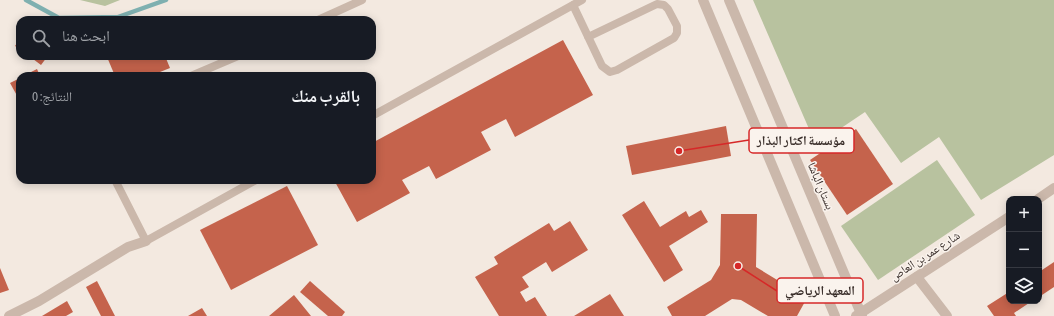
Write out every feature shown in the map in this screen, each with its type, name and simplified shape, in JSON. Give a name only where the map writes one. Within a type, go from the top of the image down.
[{"type":"street","points":[[703,0],[834,316]]},
{"type":"street","name":"بستان الباشا","points":[[729,0],[860,315]]},
{"type":"street","points":[[1042,196],[1054,188]]},
{"type":"street","name":"شارع عمر بن العاص","points":[[860,315],[1006,220]]},
{"type":"street","points":[[9,316],[39,301],[128,247],[146,241]]},
{"type":"street","points":[[917,277],[947,316]]},
{"type":"lane","points":[[327,16],[362,0]]},
{"type":"lane","points":[[376,114],[582,0]]},
{"type":"lane","points":[[573,5],[588,37],[602,66],[610,72],[617,70],[674,38],[677,33],[677,26],[668,9],[664,5],[657,4],[588,37]]},
{"type":"lane","points":[[200,72],[229,60]]},
{"type":"lane","points":[[117,184],[146,241],[249,184]]},
{"type":"green space","points":[[80,0],[120,0],[105,6]]},
{"type":"green space","points":[[753,0],[1054,0],[1054,155],[981,200],[939,137],[901,163],[865,112],[816,145]]},
{"type":"green space","points":[[937,160],[975,215],[878,280],[841,226]]},
{"type":"building","points":[[563,40],[593,95],[515,137],[506,119],[481,132],[491,150],[436,179],[429,166],[402,180],[410,193],[357,222],[336,184],[376,184],[376,141]]},
{"type":"building","points":[[34,60],[45,60],[41,65]]},
{"type":"building","points":[[108,60],[167,60],[170,68],[160,72],[113,72]]},
{"type":"building","points":[[37,69],[38,72],[31,72]]},
{"type":"building","points":[[16,80],[16,94],[10,83]]},
{"type":"building","points":[[726,126],[731,156],[632,175],[626,146]]},
{"type":"building","points":[[856,129],[893,184],[847,215],[810,160]]},
{"type":"building","points":[[287,186],[318,245],[231,290],[200,230]]},
{"type":"building","points":[[644,201],[660,227],[686,211],[689,217],[701,210],[708,222],[669,246],[683,270],[664,282],[622,215]]},
{"type":"building","points":[[721,214],[757,214],[756,267],[807,298],[797,316],[768,316],[741,300],[732,299],[705,316],[672,316],[667,307],[711,280],[720,265]]},
{"type":"building","points":[[570,221],[588,250],[552,272],[546,262],[522,277],[529,287],[520,292],[526,302],[535,297],[547,316],[499,316],[475,277],[498,264],[494,257],[549,223],[554,231]]},
{"type":"building","points":[[1054,262],[1054,287],[1042,295],[1042,270]]},
{"type":"building","points":[[0,268],[9,290],[0,293]]},
{"type":"building","points":[[97,281],[115,316],[101,316],[86,287]]},
{"type":"building","points":[[310,281],[345,312],[342,316],[328,316],[300,292]]},
{"type":"building","points":[[610,294],[624,316],[574,316]]},
{"type":"building","points":[[1006,294],[1006,304],[1028,304],[1014,313],[1016,316],[994,316],[987,306]]},
{"type":"building","points":[[294,295],[311,316],[269,316]]},
{"type":"building","points":[[67,301],[73,312],[66,316],[42,316]]},
{"type":"building","points":[[202,308],[207,316],[188,316]]},
{"type":"waterway","points":[[26,0],[55,16]]},
{"type":"waterway","points":[[121,16],[166,0]]},
{"type":"place","name":"مؤسسة اكثار البذار","points":[[679,151]]},
{"type":"place","name":"المعهد الرياضي","points":[[738,266]]}]
